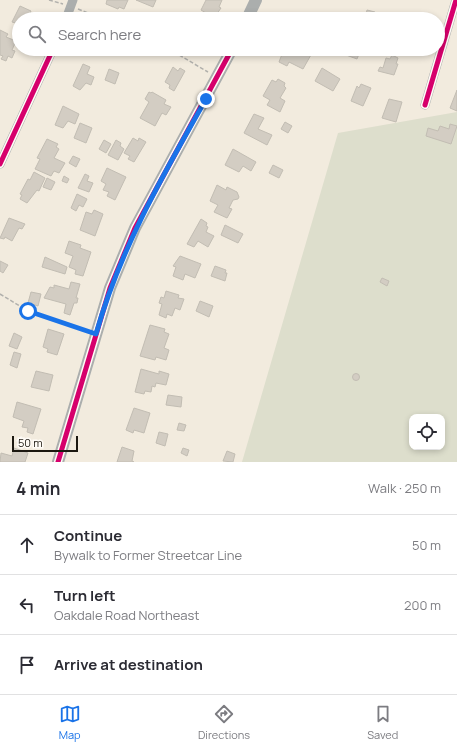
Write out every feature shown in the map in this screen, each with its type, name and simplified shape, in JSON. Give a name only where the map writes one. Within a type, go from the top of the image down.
[{"type":"street","points":[[69,12],[73,0]]},
{"type":"street","points":[[250,12],[256,0]]},
{"type":"street","points":[[445,37],[456,0]]},
{"type":"street","points":[[0,164],[50,56]]},
{"type":"street","points":[[58,462],[110,288],[135,228],[228,56]]},
{"type":"street","points":[[425,105],[439,56]]},
{"type":"path","points":[[181,56],[217,77]]},
{"type":"path","points":[[0,294],[28,311],[96,334]]},
{"type":"green space","points":[[457,112],[457,462],[242,462],[338,133]]},
{"type":"building","points":[[107,0],[128,0],[124,9],[119,7],[118,9],[106,4]]},
{"type":"building","points":[[136,0],[156,0],[153,7]]},
{"type":"building","points":[[206,0],[222,0],[219,7],[221,8],[218,12],[204,12],[201,10]]},
{"type":"building","points":[[20,6],[31,11],[31,12],[17,12]]},
{"type":"building","points":[[0,30],[8,34],[6,37],[12,39],[13,56],[12,58],[8,56],[6,61],[1,59],[3,56],[0,55]]},
{"type":"building","points":[[281,56],[310,56],[303,69],[289,62],[287,66],[279,62]]},
{"type":"building","points":[[349,56],[358,56],[357,59]]},
{"type":"building","points":[[392,56],[398,58],[396,64],[398,64],[394,75],[378,71],[380,67],[383,68],[386,58],[390,59]]},
{"type":"building","points":[[83,64],[90,67],[87,74],[94,77],[91,85],[86,83],[80,90],[73,86]]},
{"type":"building","points":[[173,67],[178,71],[180,68],[185,71],[174,91],[169,88],[170,85],[165,82]]},
{"type":"building","points":[[322,68],[340,79],[333,91],[315,81]]},
{"type":"building","points":[[109,69],[119,73],[115,84],[105,80]]},
{"type":"building","points":[[278,79],[285,83],[284,86],[286,88],[280,98],[285,101],[280,112],[267,105],[270,100],[263,96],[272,80],[276,82]]},
{"type":"building","points":[[361,84],[371,88],[363,106],[351,101],[357,86],[359,88]]},
{"type":"building","points":[[457,90],[457,111],[450,108]]},
{"type":"building","points":[[149,92],[152,92],[166,100],[164,104],[171,107],[166,115],[162,113],[155,126],[140,118],[149,102],[145,99]]},
{"type":"building","points":[[389,99],[402,102],[396,122],[382,118]]},
{"type":"building","points":[[63,106],[79,114],[75,124],[68,121],[63,128],[55,125]]},
{"type":"building","points":[[254,114],[264,118],[258,129],[272,135],[267,145],[244,133]]},
{"type":"building","points":[[285,122],[292,126],[288,133],[281,129]]},
{"type":"building","points":[[80,123],[92,128],[86,143],[74,138]]},
{"type":"building","points":[[450,124],[457,126],[451,144],[426,136],[428,128],[438,131],[440,126],[449,129]]},
{"type":"building","points":[[133,138],[138,141],[139,138],[146,142],[134,162],[128,159],[130,156],[124,153]]},
{"type":"building","points":[[47,139],[58,144],[56,147],[59,149],[54,158],[65,163],[59,173],[54,171],[51,176],[35,169],[40,159],[37,158]]},
{"type":"building","points":[[104,140],[111,144],[106,153],[99,149]]},
{"type":"building","points":[[116,140],[121,143],[120,146],[124,149],[118,160],[108,155]]},
{"type":"building","points":[[233,149],[256,162],[251,171],[243,166],[239,172],[225,165]]},
{"type":"building","points":[[73,156],[80,159],[76,167],[69,163]]},
{"type":"building","points":[[273,165],[283,170],[279,178],[269,173]]},
{"type":"building","points":[[107,168],[126,177],[115,200],[107,196],[109,192],[103,190],[106,184],[101,181]]},
{"type":"building","points":[[34,172],[45,178],[39,191],[37,190],[27,203],[20,199],[22,195],[20,194],[28,179],[30,180]]},
{"type":"building","points":[[85,174],[89,176],[87,181],[93,183],[89,192],[78,188]]},
{"type":"building","points":[[64,176],[69,179],[67,183],[62,181]]},
{"type":"building","points":[[47,178],[55,182],[51,190],[43,187]]},
{"type":"building","points":[[217,185],[226,190],[227,187],[237,192],[239,197],[238,199],[233,200],[229,208],[232,209],[227,218],[214,212],[218,205],[210,201]]},
{"type":"building","points":[[77,194],[87,199],[83,207],[79,205],[76,211],[71,208]]},
{"type":"building","points":[[94,210],[103,214],[95,236],[80,230],[86,212],[92,214]]},
{"type":"building","points":[[9,218],[25,224],[22,229],[19,228],[12,241],[5,237],[4,239],[0,238]]},
{"type":"building","points":[[201,219],[207,223],[206,226],[208,227],[206,232],[214,236],[208,247],[198,241],[194,247],[187,244]]},
{"type":"building","points":[[225,225],[243,234],[238,243],[221,235]]},
{"type":"building","points":[[69,241],[81,245],[80,248],[91,252],[83,276],[75,274],[76,270],[69,267],[73,256],[65,253]]},
{"type":"building","points":[[180,256],[201,264],[195,278],[185,274],[183,280],[173,276],[176,267],[173,266]]},
{"type":"building","points":[[45,257],[67,267],[65,274],[42,267]]},
{"type":"building","points":[[0,261],[8,265],[3,273],[0,271]]},
{"type":"building","points":[[215,266],[226,270],[225,273],[227,273],[225,281],[211,276]]},
{"type":"building","points":[[382,278],[389,281],[387,286],[380,282]]},
{"type":"building","points":[[71,282],[80,284],[76,298],[78,298],[77,303],[74,303],[70,315],[64,313],[66,304],[44,298],[50,287],[54,288],[54,285],[69,289]]},
{"type":"building","points":[[166,291],[179,295],[178,298],[184,299],[180,310],[175,308],[172,316],[167,314],[166,318],[159,315],[162,304],[159,303],[161,297],[164,298]]},
{"type":"building","points":[[31,292],[41,294],[38,306],[28,303]]},
{"type":"building","points":[[200,301],[213,306],[209,317],[196,311]]},
{"type":"building","points":[[150,325],[165,329],[164,332],[169,334],[164,348],[169,350],[166,360],[156,357],[155,360],[140,356]]},
{"type":"building","points":[[48,329],[64,334],[57,355],[47,352],[48,349],[43,347]]},
{"type":"building","points":[[14,333],[22,337],[17,349],[9,346]]},
{"type":"building","points":[[14,352],[21,354],[17,368],[10,365]]},
{"type":"building","points":[[141,369],[159,374],[159,371],[169,374],[166,385],[156,383],[155,387],[152,386],[151,392],[145,391],[144,394],[135,392]]},
{"type":"building","points":[[36,371],[53,375],[49,391],[31,387]]},
{"type":"building","points":[[356,374],[359,377],[356,380],[353,377]]},
{"type":"building","points":[[168,395],[182,397],[181,407],[166,405]]},
{"type":"building","points":[[17,402],[41,409],[33,434],[27,432],[28,428],[22,427],[24,421],[13,417]]},
{"type":"building","points":[[134,408],[150,413],[144,433],[134,430],[133,433],[126,430]]},
{"type":"building","points":[[179,423],[186,425],[184,431],[177,430]]},
{"type":"building","points":[[159,432],[168,434],[165,446],[156,443]]},
{"type":"building","points":[[122,447],[134,451],[132,461],[134,462],[117,462]]},
{"type":"building","points":[[14,448],[28,453],[25,462],[0,462],[1,453],[12,456]]},
{"type":"building","points":[[183,448],[189,450],[187,456],[181,453]]},
{"type":"building","points":[[227,451],[235,454],[233,462],[223,461]]},
{"type":"cycle path","points":[[445,37],[456,0]]},
{"type":"cycle path","points":[[0,164],[50,56]]},
{"type":"cycle path","points":[[58,462],[110,288],[135,228],[228,56]]},
{"type":"cycle path","points":[[425,105],[439,56]]},
{"type":"route","points":[[28,311],[96,334],[110,288],[135,228],[206,99]]}]
